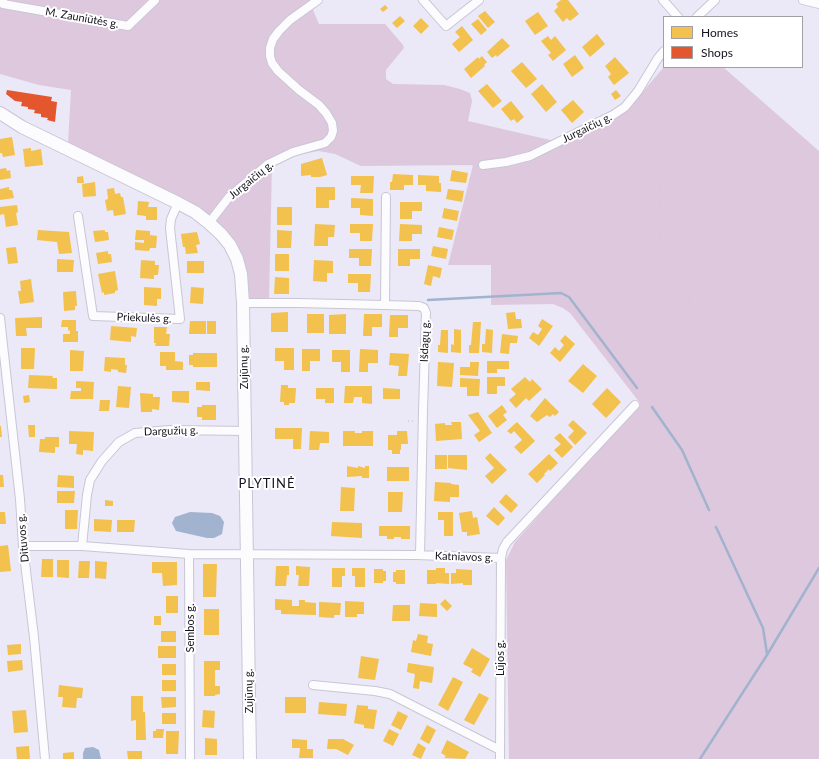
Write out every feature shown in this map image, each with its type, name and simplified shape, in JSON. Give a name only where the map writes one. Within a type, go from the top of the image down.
[{"type":"main road","name":"Zujūnų g.","points":[[0,113],[22,127],[195,212],[221,234],[230,245],[237,259],[241,274],[243,303],[250,759]]},
{"type":"street","name":"M. Zauniūtės g.","points":[[3,0],[3,4],[128,26],[155,0]]},
{"type":"street","points":[[318,0],[290,20],[273,39],[270,48],[270,56],[272,63],[278,71],[299,90],[319,105],[326,113],[332,123],[333,131],[331,137],[325,143]]},
{"type":"street","points":[[423,0],[446,26],[479,0]]},
{"type":"street","points":[[664,0],[677,16]]},
{"type":"street","points":[[698,16],[715,0]]},
{"type":"street","points":[[803,0],[819,4]]},
{"type":"street","name":"Jurgaičių g.","points":[[483,165],[506,162],[530,156],[613,115],[625,107],[638,91],[663,52]]},
{"type":"street","name":"Jurgaičių g.","points":[[209,223],[229,197],[268,164],[293,152],[325,143]]},
{"type":"street","points":[[386,197],[386,305]]},
{"type":"street","name":"Priekulės g.","points":[[78,216],[93,316],[180,319],[170,228],[171,219],[178,203]]},
{"type":"street","name":"Išdagų g.","points":[[243,303],[386,305],[419,306],[424,308],[426,312],[420,555]]},
{"type":"street","name":"Dituvos g.","points":[[0,318],[20,499],[23,546],[34,637],[45,759]]},
{"type":"street","name":"Katniavos g.","points":[[247,553],[420,555],[501,558],[503,549],[507,542],[635,405]]},
{"type":"street","name":"Dargužių g.","points":[[82,546],[90,480],[102,461],[119,442],[135,433],[170,430],[246,431]]},
{"type":"street","points":[[23,546],[82,546],[190,554],[247,553]]},
{"type":"street","name":"Sembos g.","points":[[190,554],[190,759]]},
{"type":"street","name":"Lūjos g.","points":[[500,759],[501,558]]},
{"type":"street","points":[[313,685],[375,691],[390,694],[500,750]]},
{"type":"path","points":[[215,0],[253,30],[270,56]]},
{"type":"path","points":[[598,123],[615,135],[645,152],[654,165],[660,187],[660,238],[666,255],[686,284],[690,294],[661,381],[635,405]]},
{"type":"path","points":[[325,143],[384,162],[483,165]]},
{"type":"shaded area","points":[[0,0],[322,0],[313,10],[319,24],[385,24],[403,45],[404,48],[386,70],[386,79],[393,84],[444,85],[460,89],[470,93],[472,101],[468,121],[563,143],[612,122],[628,109],[663,68],[724,68],[819,151],[819,759],[509,759],[506,560],[515,542],[640,403],[570,313],[553,304],[491,305],[491,265],[448,265],[473,165],[361,166],[335,154],[319,151],[284,158],[272,165],[269,301],[247,302],[241,254],[155,187],[68,143],[71,90],[39,85],[0,74]]},
{"type":"water","points":[[190,512],[212,513],[220,516],[224,522],[222,534],[214,538],[207,538],[176,531],[172,523],[175,517]]},
{"type":"water","points":[[93,747],[99,750],[101,759],[83,759],[85,748]]},
{"type":"building: Homes","points":[[561,0],[568,0],[579,14],[570,21],[567,18],[563,22],[554,11],[558,7],[556,4]]},
{"type":"building: Homes","points":[[385,5],[388,8],[383,12],[380,9]]},
{"type":"building: Homes","points":[[485,11],[495,22],[488,28],[478,16]]},
{"type":"building: Homes","points":[[538,12],[548,26],[535,35],[525,21]]},
{"type":"building: Homes","points":[[400,16],[405,21],[397,28],[392,23]]},
{"type":"building: Homes","points":[[421,18],[429,26],[421,34],[413,26]]},
{"type":"building: Homes","points":[[478,19],[487,30],[481,35],[471,24]]},
{"type":"building: Homes","points":[[462,26],[473,40],[459,52],[452,44],[460,37],[455,32]]},
{"type":"building: Homes","points":[[597,34],[605,44],[590,57],[582,47]]},
{"type":"building: Homes","points":[[548,36],[551,40],[555,36],[566,50],[553,61],[548,55],[551,53],[541,41]]},
{"type":"building: Homes","points":[[502,38],[510,46],[497,57],[496,55],[492,58],[487,52]]},
{"type":"building: Homes","points":[[575,55],[584,68],[572,77],[563,64]]},
{"type":"building: Homes","points":[[482,56],[487,62],[484,65],[485,66],[471,78],[464,69],[478,57],[479,59]]},
{"type":"building: Homes","points":[[615,57],[629,73],[614,85],[608,77],[611,74],[605,66]]},
{"type":"building: Homes","points":[[522,62],[537,79],[526,88],[511,71]]},
{"type":"building: Homes","points":[[487,84],[502,101],[493,108],[478,91]]},
{"type":"building: Homes","points":[[542,84],[557,102],[546,112],[531,94]]},
{"type":"building: Homes","points":[[616,90],[621,96],[615,100],[611,94]]},
{"type":"building: Homes","points":[[573,100],[584,112],[572,123],[561,110]]},
{"type":"building: Homes","points":[[511,101],[524,117],[517,123],[514,119],[511,121],[501,109]]},
{"type":"building: Homes","points":[[12,137],[15,155],[3,157],[2,153],[0,153],[0,139]]},
{"type":"building: Homes","points":[[31,148],[31,151],[41,149],[43,165],[25,167],[23,149]]},
{"type":"building: Homes","points":[[322,158],[327,175],[320,177],[311,177],[311,175],[301,176],[301,164]]},
{"type":"building: Homes","points":[[6,168],[7,171],[10,170],[11,178],[0,180],[0,169]]},
{"type":"building: Homes","points":[[452,170],[468,173],[466,183],[450,181]]},
{"type":"building: Homes","points":[[393,174],[413,175],[413,185],[404,185],[404,190],[390,190],[390,182],[392,182]]},
{"type":"building: Homes","points":[[418,175],[439,176],[441,192],[426,191],[426,185],[418,185]]},
{"type":"building: Homes","points":[[83,176],[84,183],[77,183],[77,177]]},
{"type":"building: Homes","points":[[351,176],[374,176],[373,193],[360,193],[361,185],[351,185]]},
{"type":"building: Homes","points":[[95,182],[96,196],[83,197],[82,184]]},
{"type":"building: Homes","points":[[9,187],[9,190],[12,190],[14,198],[0,200],[0,189]]},
{"type":"building: Homes","points":[[316,187],[335,187],[335,200],[329,200],[329,208],[316,208]]},
{"type":"building: Homes","points":[[114,188],[115,194],[120,193],[121,197],[123,197],[126,214],[114,216],[113,210],[107,211],[105,200],[108,199],[107,189]]},
{"type":"building: Homes","points":[[448,189],[464,191],[462,202],[446,199]]},
{"type":"building: Homes","points":[[351,198],[373,199],[373,216],[360,215],[360,208],[351,208]]},
{"type":"building: Homes","points":[[138,201],[149,202],[148,207],[157,207],[157,220],[146,220],[146,216],[137,215]]},
{"type":"building: Homes","points":[[400,202],[422,202],[422,211],[412,211],[412,219],[400,219]]},
{"type":"building: Homes","points":[[17,205],[18,212],[16,213],[18,225],[6,227],[4,214],[0,215],[0,207]]},
{"type":"building: Homes","points":[[277,207],[292,207],[292,225],[277,225]]},
{"type":"building: Homes","points":[[444,208],[459,211],[457,221],[442,218]]},
{"type":"building: Homes","points":[[315,224],[335,225],[334,237],[328,237],[328,246],[314,246]]},
{"type":"building: Homes","points":[[350,224],[373,224],[372,241],[360,241],[360,233],[350,233]]},
{"type":"building: Homes","points":[[400,224],[422,225],[422,234],[412,234],[412,241],[399,241]]},
{"type":"building: Homes","points":[[439,227],[454,230],[452,240],[437,237]]},
{"type":"building: Homes","points":[[38,230],[69,232],[72,253],[59,254],[57,242],[37,240]]},
{"type":"building: Homes","points":[[105,230],[105,232],[108,232],[109,240],[95,242],[93,231]]},
{"type":"building: Homes","points":[[136,230],[150,231],[150,235],[157,236],[156,248],[150,248],[149,251],[135,250],[135,242],[144,243],[144,240],[135,240]]},
{"type":"building: Homes","points":[[277,230],[292,231],[291,248],[277,248]]},
{"type":"building: Homes","points":[[197,232],[200,244],[196,245],[198,253],[186,254],[185,247],[183,247],[181,234]]},
{"type":"building: Homes","points":[[433,246],[448,249],[446,259],[431,256]]},
{"type":"building: Homes","points":[[16,247],[18,263],[8,264],[6,248]]},
{"type":"building: Homes","points":[[349,249],[372,249],[371,266],[359,266],[359,258],[349,258]]},
{"type":"building: Homes","points":[[398,249],[420,249],[420,259],[410,259],[410,266],[398,266]]},
{"type":"building: Homes","points":[[108,251],[108,254],[111,254],[112,262],[98,264],[96,253]]},
{"type":"building: Homes","points":[[275,254],[289,254],[289,271],[275,271]]},
{"type":"building: Homes","points":[[57,259],[74,260],[73,272],[57,272]]},
{"type":"building: Homes","points":[[141,260],[155,261],[155,265],[159,265],[158,275],[154,275],[154,279],[140,278]]},
{"type":"building: Homes","points":[[314,260],[333,261],[333,273],[327,273],[327,282],[313,281]]},
{"type":"building: Homes","points":[[187,261],[204,261],[204,273],[187,273]]},
{"type":"building: Homes","points":[[428,265],[442,268],[440,278],[433,276],[431,286],[424,284]]},
{"type":"building: Homes","points":[[115,271],[118,290],[115,291],[115,293],[104,295],[104,292],[102,293],[98,274]]},
{"type":"building: Homes","points":[[348,274],[371,274],[370,292],[358,292],[358,283],[348,283]]},
{"type":"building: Homes","points":[[275,277],[289,278],[289,294],[274,294]]},
{"type":"building: Homes","points":[[31,279],[34,302],[20,304],[18,291],[21,291],[20,281]]},
{"type":"building: Homes","points":[[144,287],[161,288],[161,299],[157,299],[157,306],[144,305]]},
{"type":"building: Homes","points":[[191,287],[204,288],[203,304],[190,303]]},
{"type":"building: Homes","points":[[76,291],[77,306],[75,306],[75,310],[64,311],[63,292]]},
{"type":"building: Homes","points":[[288,312],[288,332],[271,332],[271,313]]},
{"type":"building: Homes","points":[[515,312],[516,319],[521,319],[522,328],[508,329],[506,313]]},
{"type":"building: Homes","points":[[307,314],[324,314],[324,333],[307,333]]},
{"type":"building: Homes","points":[[346,314],[346,334],[329,334],[329,315]]},
{"type":"building: Homes","points":[[364,314],[382,314],[382,327],[372,327],[372,336],[363,336]]},
{"type":"building: Homes","points":[[390,315],[408,315],[408,328],[398,328],[398,337],[389,337]]},
{"type":"building: Homes","points":[[42,317],[42,328],[26,328],[27,336],[16,336],[15,318]]},
{"type":"building: Homes","points":[[542,319],[553,326],[539,346],[529,338],[533,332],[538,335],[542,329],[538,326]]},
{"type":"building: Homes","points":[[62,320],[76,320],[78,342],[63,342],[63,334],[70,334],[70,331],[68,330],[68,327],[61,327]]},
{"type":"building: Homes","points":[[190,321],[206,321],[206,334],[189,334]]},
{"type":"building: Homes","points":[[207,321],[216,321],[216,334],[207,334]]},
{"type":"building: Homes","points":[[473,322],[481,322],[479,353],[469,353]]},
{"type":"building: Homes","points":[[111,326],[137,328],[136,337],[131,336],[131,342],[110,340]]},
{"type":"building: Homes","points":[[154,327],[167,327],[166,334],[170,334],[169,346],[155,346]]},
{"type":"building: Homes","points":[[454,329],[461,330],[461,353],[451,352],[451,344],[454,345]]},
{"type":"building: Homes","points":[[486,329],[493,330],[492,353],[482,352],[482,344],[485,344]]},
{"type":"building: Homes","points":[[441,330],[448,330],[448,353],[438,352]]},
{"type":"building: Homes","points":[[502,334],[518,336],[517,343],[510,343],[509,354],[500,353]]},
{"type":"building: Homes","points":[[565,335],[575,344],[560,362],[550,353],[555,347],[559,351],[564,345],[560,341]]},
{"type":"building: Homes","points":[[21,348],[35,348],[34,369],[21,369]]},
{"type":"building: Homes","points":[[275,348],[294,348],[294,370],[284,370],[284,361],[275,361]]},
{"type":"building: Homes","points":[[302,349],[320,349],[320,361],[310,361],[310,371],[302,371]]},
{"type":"building: Homes","points":[[360,349],[378,350],[378,363],[368,363],[368,372],[359,372]]},
{"type":"building: Homes","points":[[70,350],[84,351],[83,371],[70,371]]},
{"type":"building: Homes","points":[[332,350],[350,350],[350,372],[341,372],[341,362],[332,362]]},
{"type":"building: Homes","points":[[160,352],[175,352],[175,361],[183,362],[183,370],[166,370],[166,366],[160,366]]},
{"type":"building: Homes","points":[[193,353],[217,353],[217,367],[193,367],[193,365],[189,365],[189,355],[193,355]]},
{"type":"building: Homes","points":[[390,353],[409,354],[407,376],[398,376],[399,366],[389,365]]},
{"type":"building: Homes","points":[[105,357],[125,358],[125,365],[127,365],[126,373],[111,369],[111,372],[104,371]]},
{"type":"building: Homes","points":[[487,361],[509,361],[509,369],[497,369],[497,373],[487,373]]},
{"type":"building: Homes","points":[[438,362],[454,363],[452,387],[437,386]]},
{"type":"building: Homes","points":[[470,362],[479,362],[478,376],[460,375],[460,367],[470,367]]},
{"type":"building: Homes","points":[[583,364],[597,376],[583,393],[568,381]]},
{"type":"building: Homes","points":[[29,375],[53,376],[52,378],[57,378],[57,389],[28,388]]},
{"type":"building: Homes","points":[[487,377],[505,377],[505,386],[497,386],[497,394],[487,394]]},
{"type":"building: Homes","points":[[525,377],[530,382],[532,379],[542,389],[529,401],[526,398],[516,408],[509,400],[516,394],[511,389]]},
{"type":"building: Homes","points":[[460,378],[480,379],[479,396],[467,396],[467,387],[460,387]]},
{"type":"building: Homes","points":[[76,381],[94,382],[93,399],[70,399],[71,391],[81,391],[81,388],[76,388]]},
{"type":"building: Homes","points":[[196,382],[210,382],[210,391],[196,390]]},
{"type":"building: Homes","points":[[281,385],[288,385],[288,388],[296,388],[295,403],[284,405],[284,402],[280,402]]},
{"type":"building: Homes","points":[[118,386],[131,387],[129,408],[116,407]]},
{"type":"building: Homes","points":[[345,386],[372,386],[372,404],[362,403],[362,397],[354,397],[353,403],[344,403]]},
{"type":"building: Homes","points":[[316,388],[334,388],[334,403],[325,403],[325,399],[316,399]]},
{"type":"building: Homes","points":[[383,388],[400,389],[400,399],[383,399]]},
{"type":"building: Homes","points":[[607,388],[621,402],[606,418],[592,404]]},
{"type":"building: Homes","points":[[172,391],[189,391],[189,403],[172,402]]},
{"type":"building: Homes","points":[[140,393],[153,394],[153,397],[160,397],[159,410],[152,409],[152,412],[141,412]]},
{"type":"building: Homes","points":[[29,395],[30,402],[24,403],[23,396]]},
{"type":"building: Homes","points":[[545,398],[559,412],[555,416],[553,414],[550,417],[547,415],[537,422],[530,416]]},
{"type":"building: Homes","points":[[100,400],[110,400],[109,411],[99,411]]},
{"type":"building: Homes","points":[[202,405],[216,405],[216,420],[202,420],[202,417],[197,417],[197,407],[202,407]]},
{"type":"building: Homes","points":[[502,405],[507,412],[503,415],[507,420],[497,428],[488,416]]},
{"type":"building: Homes","points":[[478,412],[492,433],[479,442],[474,435],[480,431],[468,415]]},
{"type":"building: Homes","points":[[573,420],[587,433],[575,445],[568,437],[574,431],[568,425]]},
{"type":"building: Homes","points":[[451,422],[461,422],[462,439],[436,441],[435,424],[445,423],[445,425],[452,425]]},
{"type":"building: Homes","points":[[517,422],[535,441],[521,454],[514,447],[522,440],[514,431],[511,434],[507,431]]},
{"type":"building: Homes","points":[[28,425],[35,425],[35,437],[29,437]]},
{"type":"building: Homes","points":[[1,426],[2,437],[0,437]]},
{"type":"building: Homes","points":[[275,428],[302,428],[301,449],[293,449],[293,439],[275,439]]},
{"type":"building: Homes","points":[[69,431],[94,432],[93,451],[83,450],[83,455],[76,454],[77,444],[69,444]]},
{"type":"building: Homes","points":[[310,431],[329,432],[329,443],[320,443],[319,450],[309,450]]},
{"type":"building: Homes","points":[[343,431],[355,431],[355,433],[362,433],[362,431],[373,431],[373,446],[343,446]]},
{"type":"building: Homes","points":[[397,431],[407,431],[408,444],[401,444],[400,454],[392,454],[392,450],[388,450],[388,435],[397,435]]},
{"type":"building: Homes","points":[[560,433],[573,447],[562,458],[554,450],[561,444],[554,438]]},
{"type":"building: Homes","points":[[45,437],[59,437],[59,447],[55,447],[55,453],[39,452],[40,439],[45,439]]},
{"type":"building: Homes","points":[[490,453],[507,470],[492,484],[485,476],[494,468],[485,458]]},
{"type":"building: Homes","points":[[549,454],[558,463],[550,471],[549,469],[537,483],[528,474]]},
{"type":"building: Homes","points":[[435,455],[447,455],[447,469],[435,469]]},
{"type":"building: Homes","points":[[448,455],[467,455],[467,470],[448,468]]},
{"type":"building: Homes","points":[[347,466],[358,468],[358,466],[365,468],[365,466],[369,466],[369,478],[362,478],[362,476],[347,477]]},
{"type":"building: Homes","points":[[387,467],[409,467],[409,481],[387,481]]},
{"type":"building: Homes","points":[[0,475],[3,475],[4,487],[0,487]]},
{"type":"building: Homes","points":[[58,475],[74,476],[74,488],[57,487]]},
{"type":"building: Homes","points":[[435,482],[459,485],[459,497],[450,497],[450,502],[434,501]]},
{"type":"building: Homes","points":[[341,487],[355,488],[354,511],[340,511]]},
{"type":"building: Homes","points":[[57,491],[75,491],[74,503],[57,503]]},
{"type":"building: Homes","points":[[388,492],[403,492],[402,512],[388,512]]},
{"type":"building: Homes","points":[[506,494],[518,505],[511,513],[499,502]]},
{"type":"building: Homes","points":[[105,500],[113,501],[113,506],[105,506]]},
{"type":"building: Homes","points":[[494,507],[505,518],[498,526],[486,516]]},
{"type":"building: Homes","points":[[65,510],[78,510],[77,529],[65,529]]},
{"type":"building: Homes","points":[[472,511],[473,518],[477,517],[480,534],[467,536],[467,532],[462,532],[459,513]]},
{"type":"building: Homes","points":[[0,512],[5,512],[6,524],[0,524]]},
{"type":"building: Homes","points":[[438,512],[453,512],[453,536],[444,536],[444,520],[438,520]]},
{"type":"building: Homes","points":[[94,519],[112,520],[111,532],[94,531]]},
{"type":"building: Homes","points":[[117,520],[135,520],[134,532],[117,532]]},
{"type":"building: Homes","points":[[332,522],[362,523],[362,538],[331,536]]},
{"type":"building: Homes","points":[[379,526],[410,526],[410,539],[394,537],[394,539],[387,539],[387,536],[379,536]]},
{"type":"building: Homes","points":[[8,545],[11,571],[0,572],[0,546]]},
{"type":"building: Homes","points":[[42,559],[53,559],[53,577],[41,577]]},
{"type":"building: Homes","points":[[57,560],[69,560],[69,578],[57,577]]},
{"type":"building: Homes","points":[[79,561],[90,561],[89,578],[78,578]]},
{"type":"building: Homes","points":[[95,561],[107,562],[106,579],[95,578]]},
{"type":"building: Homes","points":[[152,562],[177,562],[177,585],[163,586],[162,573],[152,573]]},
{"type":"building: Homes","points":[[203,564],[217,564],[216,597],[203,597]]},
{"type":"building: Homes","points":[[276,566],[289,566],[289,575],[287,575],[286,586],[275,586]]},
{"type":"building: Homes","points":[[296,566],[310,567],[309,586],[298,586],[299,575],[296,575]]},
{"type":"building: Homes","points":[[332,568],[345,568],[345,576],[342,576],[342,587],[332,587]]},
{"type":"building: Homes","points":[[352,568],[365,568],[365,587],[355,587],[355,576],[352,576]]},
{"type":"building: Homes","points":[[436,568],[445,568],[445,573],[449,573],[449,584],[427,584],[427,570],[436,570]]},
{"type":"building: Homes","points":[[374,569],[383,569],[383,571],[386,571],[386,581],[383,581],[383,583],[374,583]]},
{"type":"building: Homes","points":[[456,569],[472,570],[472,585],[463,585],[463,583],[451,584],[451,573],[456,573]]},
{"type":"building: Homes","points":[[396,570],[405,570],[405,584],[396,584],[396,582],[393,582],[393,572],[396,572]]},
{"type":"building: Homes","points":[[166,596],[178,596],[178,613],[166,613]]},
{"type":"building: Homes","points":[[275,599],[292,600],[292,606],[299,606],[299,600],[316,603],[316,615],[281,614],[281,610],[275,610]]},
{"type":"building: Homes","points":[[445,599],[452,606],[447,611],[440,604]]},
{"type":"building: Homes","points":[[345,601],[364,602],[364,614],[357,614],[357,617],[345,617]]},
{"type":"building: Homes","points":[[319,602],[341,603],[340,615],[334,615],[334,618],[319,617]]},
{"type":"building: Homes","points":[[420,603],[437,604],[437,617],[419,616]]},
{"type":"building: Homes","points":[[393,605],[410,605],[410,621],[392,621]]},
{"type":"building: Homes","points":[[204,609],[219,609],[219,635],[204,635]]},
{"type":"building: Homes","points":[[154,616],[161,616],[161,625],[154,625]]},
{"type":"building: Homes","points":[[161,631],[176,631],[176,642],[161,642]]},
{"type":"building: Homes","points":[[418,634],[428,636],[427,643],[433,644],[431,656],[411,652],[413,640],[416,641]]},
{"type":"building: Homes","points":[[21,644],[21,654],[8,655],[7,645]]},
{"type":"building: Homes","points":[[158,646],[176,646],[176,658],[158,658]]},
{"type":"building: Homes","points":[[472,648],[490,659],[480,677],[471,672],[473,669],[463,664]]},
{"type":"building: Homes","points":[[361,656],[379,659],[375,680],[358,678]]},
{"type":"building: Homes","points":[[22,660],[23,670],[8,672],[7,661]]},
{"type":"building: Homes","points":[[204,661],[220,661],[220,670],[215,670],[215,686],[220,686],[220,694],[215,696],[204,696]]},
{"type":"building: Homes","points":[[408,663],[434,667],[432,683],[420,681],[419,689],[413,688],[415,674],[407,672]]},
{"type":"building: Homes","points":[[162,664],[176,664],[176,675],[162,675]]},
{"type":"building: Homes","points":[[453,677],[463,682],[448,711],[438,705]]},
{"type":"building: Homes","points":[[162,680],[176,680],[176,691],[162,691]]},
{"type":"building: Homes","points":[[59,685],[83,688],[82,698],[77,698],[76,708],[62,707],[63,697],[58,697]]},
{"type":"building: Homes","points":[[479,693],[489,698],[474,725],[464,720]]},
{"type":"building: Homes","points":[[131,696],[143,696],[146,740],[136,740],[136,720],[131,721]]},
{"type":"building: Homes","points":[[161,697],[176,697],[176,707],[162,708]]},
{"type":"building: Homes","points":[[285,697],[306,697],[306,713],[285,713]]},
{"type":"building: Homes","points":[[319,702],[347,704],[346,716],[318,714]]},
{"type":"building: Homes","points":[[357,705],[368,706],[368,709],[377,710],[374,729],[364,728],[364,725],[354,723]]},
{"type":"building: Homes","points":[[26,710],[28,732],[14,733],[12,711]]},
{"type":"building: Homes","points":[[203,710],[215,711],[214,728],[202,727]]},
{"type":"building: Homes","points":[[398,711],[408,716],[401,730],[391,725]]},
{"type":"building: Homes","points":[[162,713],[176,713],[176,724],[162,724]]},
{"type":"building: Homes","points":[[427,725],[436,730],[429,744],[420,739]]},
{"type":"building: Homes","points":[[156,729],[164,729],[163,738],[153,738],[153,731],[156,731]]},
{"type":"building: Homes","points":[[389,729],[399,734],[393,746],[383,741]]},
{"type":"building: Homes","points":[[166,731],[179,731],[178,754],[166,754]]},
{"type":"building: Homes","points":[[205,738],[217,739],[217,755],[205,755]]},
{"type":"building: Homes","points":[[292,739],[307,740],[307,749],[313,749],[313,758],[299,758],[300,748],[292,748]]},
{"type":"building: Homes","points":[[328,739],[343,739],[354,745],[348,755],[336,749],[327,749]]},
{"type":"building: Homes","points":[[447,740],[469,752],[465,759],[444,758],[446,756],[441,753]]},
{"type":"building: Homes","points":[[418,743],[426,748],[421,759],[412,755]]},
{"type":"building: Homes","points":[[29,746],[30,759],[17,759],[16,747]]},
{"type":"building: Homes","points":[[127,751],[142,751],[142,759],[128,759]]},
{"type":"building: Homes","points":[[74,752],[74,759],[63,759],[63,753]]},
{"type":"building: Shops","points":[[7,90],[52,97],[51,101],[57,102],[55,122],[47,120],[48,118],[41,117],[41,114],[34,113],[35,110],[21,106],[22,102],[15,101],[6,94]]},
{"type":"waterway","points":[[428,300],[561,293],[569,297],[637,388]]},
{"type":"waterway","points":[[652,407],[682,450],[709,510]]},
{"type":"waterway","points":[[716,527],[763,628],[767,654]]},
{"type":"waterway","points":[[700,759],[767,655],[819,568]]},
{"type":"district","name":"PLYTINĖ","points":[[267,484]]}]
